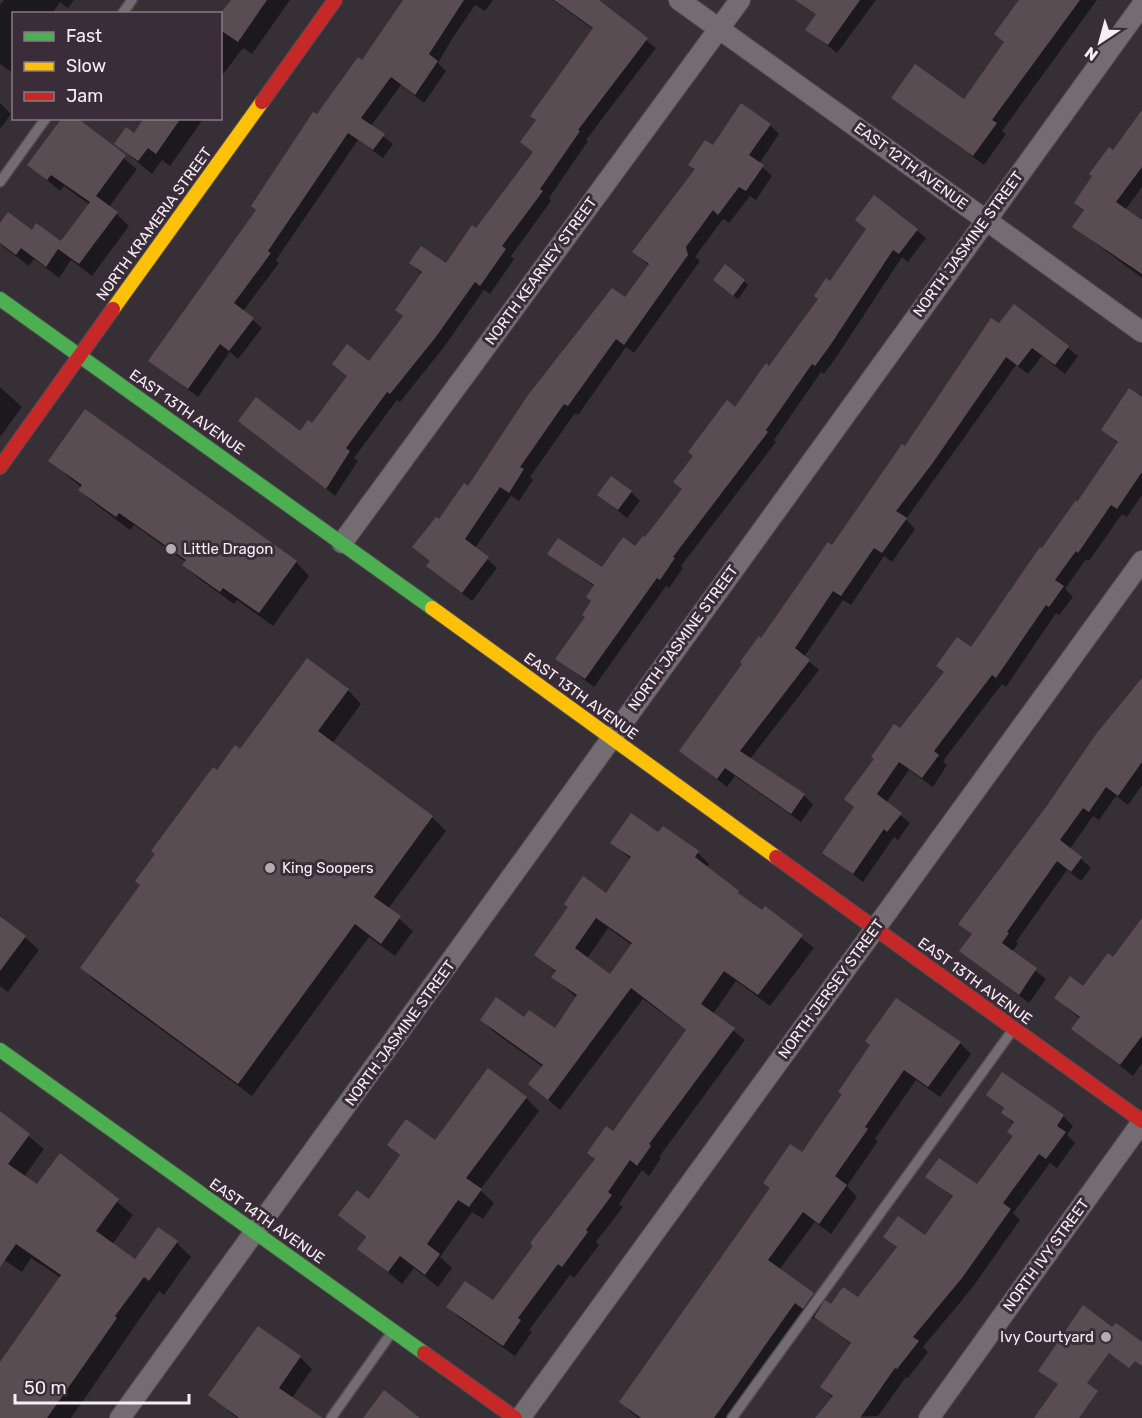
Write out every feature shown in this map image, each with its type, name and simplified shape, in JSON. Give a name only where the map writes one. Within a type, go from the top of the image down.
[{"type":"main road","name":"NORTH KRAMERIA STREET","points":[[0,467],[335,0]]},
{"type":"main road","name":"EAST 13TH AVENUE","points":[[0,299],[342,543],[1142,1122]]},
{"type":"main road","name":"EAST 14TH AVENUE","points":[[0,1050],[255,1234],[518,1418]]},
{"type":"street","name":"EAST 12TH AVENUE","points":[[679,0],[1142,332]]},
{"type":"street","name":"NORTH KEARNEY STREET","points":[[342,543],[740,0]]},
{"type":"street","name":"NORTH JASMINE STREET","points":[[120,1418],[1142,5]]},
{"type":"street","name":"NORTH JERSEY STREET","points":[[518,1418],[1142,561]]},
{"type":"street","name":"NORTH IVY STREET","points":[[928,1418],[1142,1122]]},
{"type":"lane","points":[[0,182],[45,120]]},
{"type":"lane","points":[[732,1418],[1013,1029]]},
{"type":"lane","points":[[331,1418],[394,1330]]},
{"type":"building","points":[[231,0],[267,0],[238,42],[222,31],[222,12]]},
{"type":"building","points":[[403,0],[464,0],[429,54],[438,61],[415,95],[391,77],[361,118],[385,134],[373,150],[348,133],[268,251],[271,253],[234,303],[254,318],[229,351],[220,344],[188,389],[148,361],[256,210],[251,206],[313,112],[317,114],[358,57],[362,60]]},
{"type":"building","points":[[554,0],[599,0],[648,38],[578,130],[580,131],[540,189],[543,191],[502,246],[506,249],[480,286],[475,282],[435,338],[390,394],[387,392],[346,448],[350,451],[326,489],[238,421],[256,397],[300,431],[308,420],[312,423],[347,376],[332,364],[347,344],[369,361],[403,316],[395,310],[422,272],[409,263],[421,246],[446,263],[472,225],[476,228],[533,152],[520,142],[536,120],[530,116],[593,28]]},
{"type":"building","points":[[795,0],[860,0],[828,45],[805,30],[816,14]]},
{"type":"building","points":[[1019,0],[1080,0],[992,120],[997,123],[973,156],[891,98],[915,64],[964,99],[1004,42],[994,34]]},
{"type":"building","points":[[741,103],[771,124],[749,155],[764,165],[746,191],[739,187],[718,215],[713,210],[686,247],[688,255],[624,345],[616,339],[568,406],[564,404],[520,467],[524,469],[509,493],[500,487],[465,539],[489,557],[462,593],[426,566],[430,561],[412,547],[436,517],[439,519],[464,483],[468,486],[528,395],[612,288],[625,297],[649,264],[632,252],[695,169],[688,165],[705,140],[713,145]]},
{"type":"building","points":[[1142,110],[1142,167],[1116,202],[1142,220],[1142,274],[1072,227],[1084,210],[1074,203],[1092,176],[1089,174],[1109,147],[1113,150]]},
{"type":"building","points":[[61,120],[80,120],[126,155],[96,196],[118,212],[79,264],[58,249],[46,267],[21,248],[16,255],[0,243],[0,223],[8,212],[32,230],[36,223],[61,241],[90,202],[51,175],[47,180],[27,165]]},
{"type":"building","points":[[143,120],[180,120],[156,154],[148,148],[138,161],[114,144],[126,127],[134,133]]},
{"type":"building","points":[[874,195],[918,229],[899,254],[893,250],[829,347],[815,366],[812,364],[766,430],[768,432],[673,557],[675,558],[660,580],[657,578],[585,679],[555,659],[585,617],[582,615],[591,601],[586,597],[594,585],[547,554],[558,538],[602,567],[623,537],[635,546],[643,536],[645,537],[682,489],[673,482],[693,456],[688,452],[727,400],[735,407],[766,363],[769,366],[818,299],[814,296],[826,278],[830,281],[866,229],[855,220]]},
{"type":"building","points":[[725,264],[745,280],[733,296],[713,280]]},
{"type":"building","points":[[1014,304],[1069,346],[1055,365],[1032,348],[1018,366],[1006,357],[932,464],[896,511],[907,518],[882,553],[874,548],[841,596],[833,591],[795,648],[810,660],[740,751],[805,794],[791,814],[725,768],[717,779],[679,751],[742,664],[740,662],[759,636],[761,638],[828,542],[832,545],[902,444],[905,446],[991,318],[999,323]]},
{"type":"building","points":[[1129,388],[1142,397],[1142,472],[1117,509],[1111,505],[1078,553],[1076,551],[1055,580],[1064,586],[1049,607],[1046,605],[996,678],[992,675],[934,751],[939,755],[922,778],[899,762],[877,794],[902,813],[887,832],[884,829],[853,874],[822,853],[854,807],[844,799],[874,759],[871,757],[894,724],[900,728],[944,672],[936,666],[957,637],[971,647],[1040,547],[1042,548],[1076,500],[1077,502],[1118,442],[1101,430]]},
{"type":"building","points":[[85,409],[297,561],[259,613],[223,588],[220,592],[182,565],[186,560],[119,513],[116,517],[78,490],[82,485],[48,461]]},
{"type":"building","points":[[611,476],[632,491],[618,510],[597,495]]},
{"type":"building","name":"King Soopers","points":[[307,658],[349,689],[318,731],[433,816],[374,897],[401,916],[381,944],[355,924],[238,1084],[80,968],[140,885],[135,881],[155,854],[151,851],[213,767],[217,770],[235,745],[240,749]]},
{"type":"building","points":[[1142,678],[1142,762],[1118,796],[1106,787],[1089,812],[1083,808],[1060,840],[1082,857],[1071,872],[1057,861],[1007,932],[1009,933],[1002,943],[1037,968],[1019,995],[959,951],[972,934],[958,924],[1046,807],[1096,734]]},
{"type":"building","points":[[631,813],[658,832],[663,826],[699,851],[695,857],[739,891],[738,893],[762,910],[765,906],[803,935],[758,995],[724,971],[701,1004],[735,1028],[649,1144],[651,1146],[637,1166],[630,1160],[608,1192],[612,1195],[586,1230],[588,1232],[562,1267],[558,1264],[518,1318],[521,1320],[503,1346],[446,1307],[465,1281],[493,1300],[533,1246],[530,1243],[595,1159],[587,1153],[606,1126],[613,1131],[686,1030],[631,988],[548,1100],[528,1084],[543,1065],[480,1020],[496,997],[524,1017],[529,1010],[555,1028],[577,995],[551,977],[556,971],[534,955],[568,907],[564,904],[583,876],[606,893],[631,857],[610,843]],"holes":[[[596,918],[632,943],[610,974],[575,948]]]},
{"type":"building","points":[[0,916],[26,936],[0,971]]},
{"type":"building","points":[[1142,918],[1142,1036],[1120,1065],[1071,1029],[1080,1017],[1054,998],[1070,976],[1083,986],[1108,953],[1113,957]]},
{"type":"building","points":[[896,998],[961,1042],[928,1087],[904,1070],[865,1127],[868,1129],[835,1176],[847,1185],[819,1224],[803,1212],[768,1260],[814,1293],[803,1309],[795,1303],[714,1418],[641,1418],[619,1402],[770,1188],[763,1183],[790,1144],[802,1152],[842,1094],[838,1092],[870,1045],[865,1041]]},
{"type":"building","points":[[488,1068],[527,1097],[466,1178],[482,1189],[469,1207],[458,1200],[427,1244],[440,1254],[425,1275],[400,1256],[388,1272],[357,1249],[366,1237],[338,1215],[357,1190],[369,1199],[400,1155],[387,1145],[406,1119],[435,1140]]},
{"type":"building","points":[[1002,1072],[1064,1115],[1057,1126],[1066,1132],[1046,1159],[1039,1154],[1003,1203],[1011,1209],[962,1278],[913,1337],[919,1341],[897,1369],[895,1368],[860,1418],[815,1418],[833,1396],[820,1387],[851,1343],[814,1317],[825,1300],[831,1304],[843,1287],[858,1297],[897,1247],[883,1237],[898,1216],[925,1235],[953,1196],[925,1177],[939,1158],[977,1184],[1013,1136],[1007,1132],[1014,1122],[1001,1113],[1004,1108],[986,1095]]},
{"type":"building","points":[[0,1111],[30,1134],[8,1164],[37,1184],[60,1153],[119,1199],[96,1231],[135,1259],[158,1227],[178,1241],[149,1281],[144,1277],[115,1316],[117,1318],[47,1418],[0,1418],[0,1362],[61,1275],[16,1244],[0,1267]]},
{"type":"building","points":[[1083,1305],[1112,1327],[1116,1323],[1142,1342],[1142,1366],[1135,1361],[1129,1368],[1109,1353],[1087,1383],[1098,1391],[1079,1418],[1034,1418],[1058,1384],[1038,1371]]},
{"type":"building","points":[[258,1326],[301,1356],[279,1388],[323,1418],[239,1418],[208,1395]]},
{"type":"building","points":[[384,1390],[420,1418],[363,1418]]},
{"type":"traffic: fast","points":[[0,299],[432,608]]},
{"type":"traffic: fast","points":[[0,1050],[424,1353]]},
{"type":"traffic: slow","points":[[113,309],[262,102]]},
{"type":"traffic: slow","points":[[432,608],[776,857]]},
{"type":"traffic: jam","points":[[262,102],[335,0]]},
{"type":"traffic: jam","points":[[0,467],[113,309]]},
{"type":"traffic: jam","points":[[776,857],[1142,1121]]},
{"type":"traffic: jam","points":[[424,1353],[515,1418]]},
{"type":"place","name":"Little Dragon","points":[[171,549]]},
{"type":"place","name":"King Soopers","points":[[270,868]]},
{"type":"place","name":"Ivy Courtyard","points":[[1106,1337]]}]
